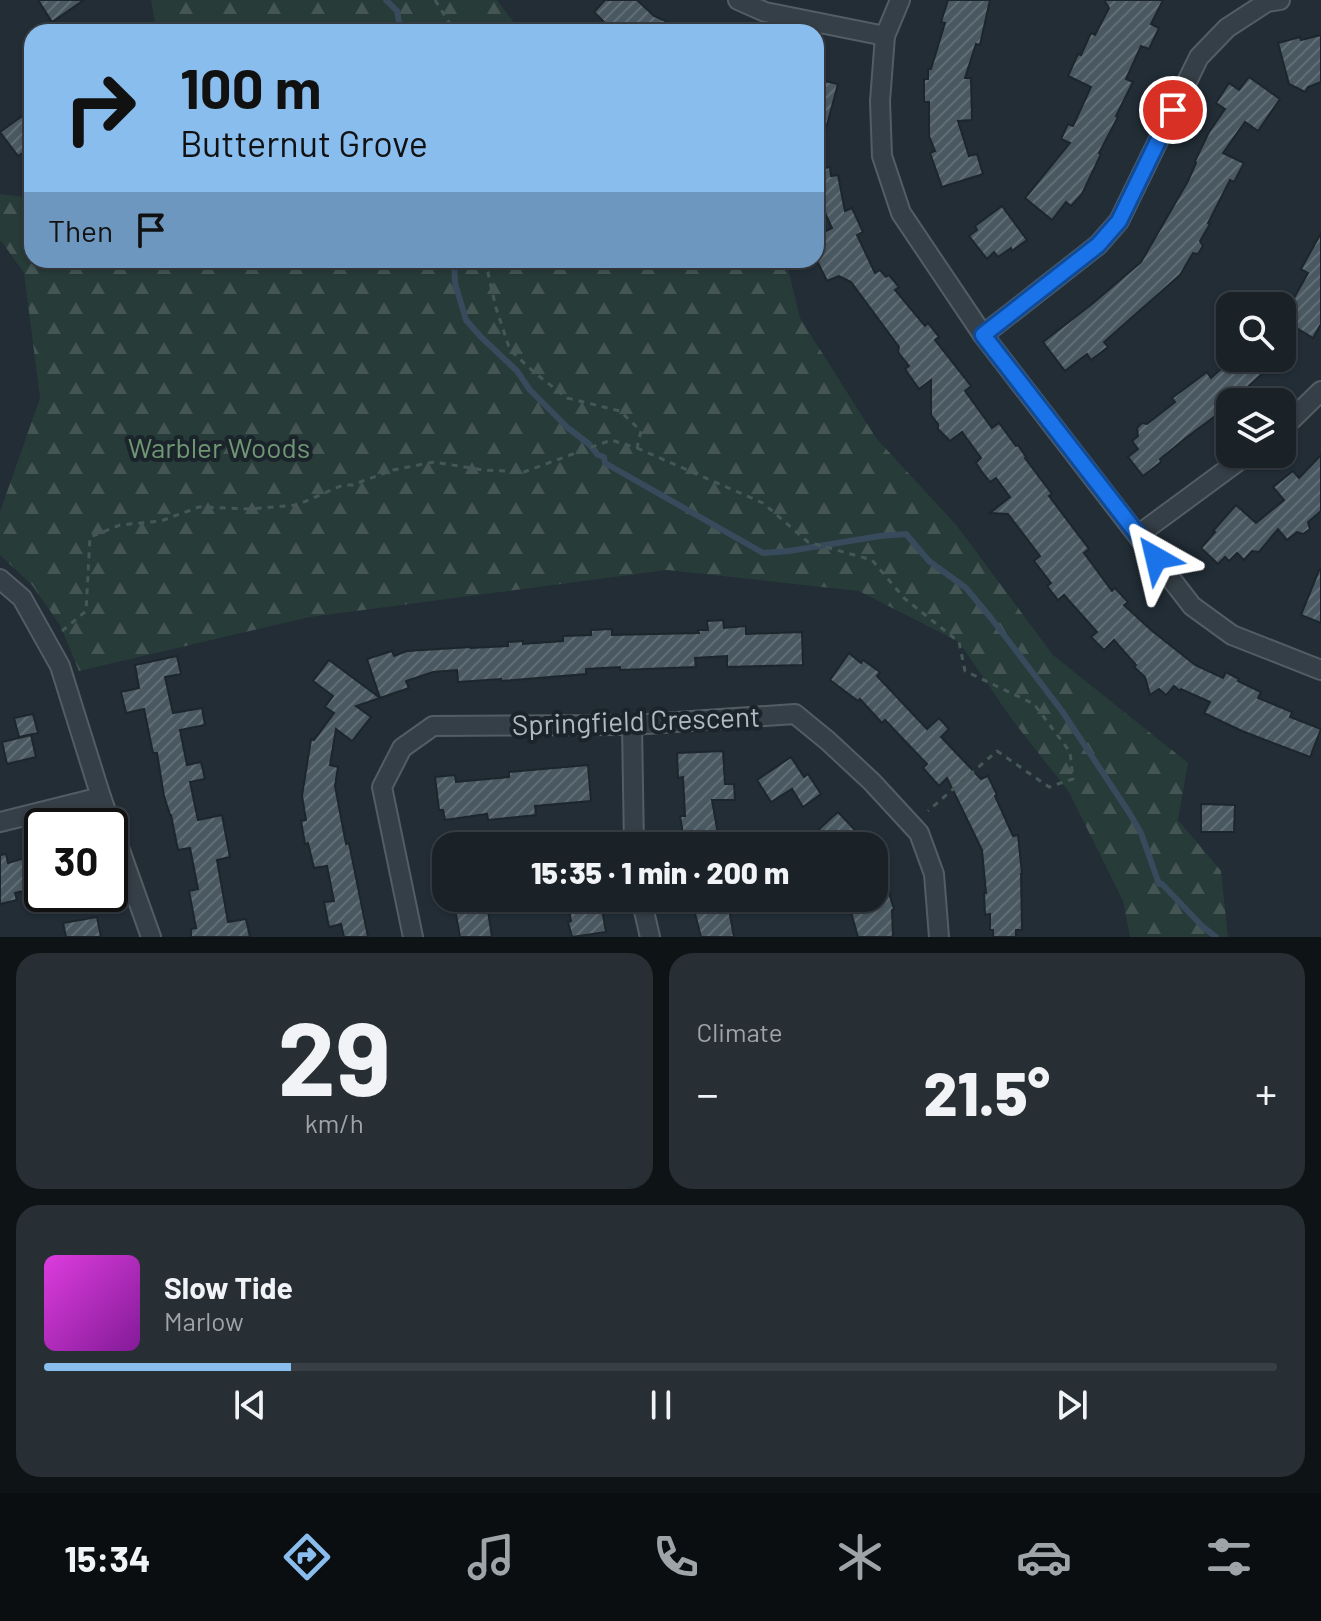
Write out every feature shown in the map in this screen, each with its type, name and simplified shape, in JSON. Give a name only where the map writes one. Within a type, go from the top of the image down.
[{"type":"street","points":[[738,0],[765,12],[885,36]]},
{"type":"street","points":[[900,0],[885,36],[880,101],[882,156],[901,213],[983,335],[1192,606],[1232,635],[1321,670]]},
{"type":"street","points":[[983,335],[1098,245],[1119,221],[1199,57],[1227,28],[1267,2],[1280,0]]},
{"type":"street","points":[[1296,415],[1321,391]]},
{"type":"street","points":[[1138,535],[1229,468]]},
{"type":"street","points":[[0,579],[22,598],[60,666],[101,797],[151,937]]},
{"type":"street","name":"Springfield Crescent","points":[[413,937],[382,787],[402,748],[433,726],[632,725],[795,714],[872,782],[919,833],[934,874],[939,937]]},
{"type":"street","points":[[632,725],[634,832]]},
{"type":"street","points":[[0,822],[101,797]]},
{"type":"street","points":[[644,912],[650,937]]},
{"type":"path","points":[[435,0],[450,24]]},
{"type":"path","points":[[487,268],[510,350],[567,398],[620,411],[641,431],[637,448]]},
{"type":"path","points":[[47,643],[86,611],[90,537],[120,525],[161,521],[199,507],[251,509],[297,505],[343,485],[434,462],[483,470],[524,472],[611,440],[637,448],[763,503],[808,542],[872,560],[904,598],[959,642],[965,671],[1034,704],[1070,752],[1073,779],[1049,787],[997,751],[928,811]]},
{"type":"green space","points":[[151,0],[497,0],[515,24],[155,24]]},
{"type":"green space","name":"Warbler Woods","points":[[0,194],[24,197],[24,268],[788,268],[800,318],[876,438],[957,526],[1053,655],[1188,763],[1178,820],[1221,871],[1228,937],[1130,937],[1123,901],[1069,792],[1011,718],[959,642],[859,591],[667,570],[310,617],[79,671],[60,625],[32,585],[0,555],[0,512],[40,398],[24,273],[0,241]]},
{"type":"building","points":[[38,0],[84,0],[52,22]]},
{"type":"building","points":[[605,0],[637,0],[654,16],[672,24],[606,24],[594,12]]},
{"type":"building","points":[[948,0],[990,0],[980,45],[976,44],[965,78],[971,78],[972,120],[958,121],[969,156],[977,154],[983,174],[942,187],[930,153],[935,151],[929,136],[929,102],[924,102],[924,79],[928,79],[928,69],[931,69],[945,23],[941,22]]},
{"type":"building","points":[[1104,0],[1163,0],[1151,24],[1159,28],[1149,49],[1141,46],[1126,79],[1133,82],[1082,194],[1071,206],[1066,202],[1052,220],[1025,198],[1070,143],[1061,139],[1068,124],[1073,126],[1091,87],[1068,76],[1078,54],[1081,55],[1091,33],[1095,35],[1109,8]]},
{"type":"building","points":[[1321,35],[1321,82],[1308,87],[1305,92],[1289,84],[1278,43]]},
{"type":"building","points":[[1249,77],[1280,99],[1258,131],[1245,122],[1223,153],[1244,163],[1234,182],[1230,180],[1208,223],[1198,254],[1193,253],[1180,275],[1104,342],[1108,347],[1091,360],[1087,354],[1065,371],[1043,342],[1141,262],[1188,181],[1209,132],[1225,109],[1216,103],[1229,83],[1239,90]]},
{"type":"building","points":[[824,81],[838,84],[824,136]]},
{"type":"building","points":[[24,115],[24,152],[18,156],[0,132]]},
{"type":"building","points":[[830,167],[831,176],[838,175],[845,211],[852,208],[863,232],[857,235],[875,273],[880,270],[886,277],[889,275],[899,287],[895,290],[925,326],[928,323],[939,337],[935,340],[971,386],[965,391],[992,428],[999,423],[1018,445],[1052,494],[1049,496],[1089,549],[1084,553],[1112,591],[1115,588],[1128,602],[1124,605],[1195,665],[1223,678],[1226,672],[1261,692],[1258,698],[1292,712],[1290,717],[1321,729],[1310,757],[1204,713],[1210,702],[1174,686],[1166,695],[1159,689],[1150,695],[1145,677],[1114,640],[1104,650],[1091,637],[1097,632],[1064,595],[1058,600],[1047,586],[1051,583],[1034,561],[1040,556],[1008,514],[990,513],[1010,497],[996,478],[990,482],[982,472],[976,463],[981,458],[962,432],[950,441],[938,429],[931,415],[931,380],[919,389],[905,369],[909,366],[898,352],[899,347],[851,282],[839,276],[827,281],[820,268],[824,268],[824,232],[832,228],[824,211],[824,168]]},
{"type":"building","points":[[1002,206],[1027,240],[1012,251],[1011,248],[998,257],[994,252],[987,259],[969,236],[977,230],[975,226]]},
{"type":"building","points":[[1321,233],[1321,324],[1313,338],[1296,328],[1296,294],[1308,273],[1301,269]]},
{"type":"building","points":[[1207,372],[1211,378],[1218,372],[1264,372],[1247,388],[1216,388],[1216,415],[1143,476],[1128,457],[1138,449],[1132,441],[1138,436],[1137,428],[1175,402],[1172,398]]},
{"type":"building","points":[[1321,455],[1321,511],[1308,522],[1310,529],[1303,534],[1297,532],[1287,540],[1278,529],[1259,552],[1252,551],[1244,560],[1237,553],[1229,561],[1225,557],[1218,564],[1201,548],[1236,505],[1256,523],[1284,500],[1273,487],[1293,471],[1299,478]]},
{"type":"building","points":[[1321,568],[1321,623],[1301,615]]},
{"type":"building","points":[[723,620],[724,628],[746,626],[746,634],[802,632],[803,665],[727,667],[727,656],[695,658],[696,667],[586,669],[586,674],[458,682],[457,670],[433,672],[406,681],[409,688],[380,698],[367,659],[392,651],[394,656],[407,651],[508,646],[508,642],[563,641],[563,636],[591,635],[591,630],[612,629],[612,635],[699,633],[698,630],[708,630],[707,621]]},
{"type":"building","points":[[849,653],[880,672],[877,676],[927,729],[939,718],[949,729],[941,737],[981,779],[988,776],[1013,836],[1018,835],[1022,930],[1016,930],[1016,937],[993,937],[990,914],[985,915],[982,850],[947,778],[939,786],[923,768],[927,764],[885,720],[882,723],[860,699],[858,701],[830,680]]},
{"type":"building","points":[[177,656],[181,674],[165,677],[173,713],[202,708],[205,725],[180,730],[187,765],[201,762],[205,779],[190,782],[198,820],[222,815],[230,857],[217,860],[228,922],[246,919],[250,937],[191,937],[191,929],[196,928],[189,891],[198,889],[190,848],[178,850],[144,709],[126,713],[121,692],[139,688],[135,665]]},
{"type":"building","points":[[329,660],[380,698],[356,706],[371,717],[352,741],[336,729],[330,765],[338,767],[335,786],[368,937],[344,937],[341,924],[329,927],[324,902],[334,901],[327,866],[314,868],[301,821],[306,820],[302,796],[311,739],[314,740],[334,713],[325,707],[333,696],[313,681]]},
{"type":"building","points":[[33,714],[38,733],[19,737],[14,718]]},
{"type":"building","points":[[31,735],[36,757],[7,764],[2,742]]},
{"type":"building","points":[[723,751],[725,784],[734,784],[735,800],[712,800],[718,832],[683,832],[680,816],[685,816],[683,777],[678,778],[677,753]]},
{"type":"building","points":[[791,757],[804,777],[808,774],[821,794],[803,807],[792,789],[771,802],[757,780]]},
{"type":"building","points":[[588,765],[591,801],[535,806],[536,815],[488,820],[487,814],[445,820],[443,810],[439,810],[435,777],[455,775],[456,782],[509,777],[509,772]]},
{"type":"building","points":[[1201,804],[1235,805],[1234,832],[1201,832]]},
{"type":"building","points":[[838,812],[857,832],[816,832]]},
{"type":"building","points":[[6,854],[8,863],[24,858],[24,891],[15,893],[17,900],[0,904],[0,855]]},
{"type":"building","points":[[888,890],[894,909],[893,937],[858,937],[851,912],[888,912]]},
{"type":"building","points":[[456,912],[488,912],[492,937],[460,937]]},
{"type":"building","points":[[569,912],[603,912],[606,932],[572,937],[568,922],[571,921]]},
{"type":"building","points":[[695,912],[730,912],[734,937],[701,937]]},
{"type":"building","points":[[97,917],[101,937],[66,937],[63,923]]},
{"type":"waterway","points":[[386,0],[397,11],[399,24]]},
{"type":"waterway","points":[[454,268],[455,283],[466,320],[568,428],[604,457],[605,463],[763,553],[906,534],[929,561],[966,588],[991,618],[1062,711],[1130,814],[1141,833],[1159,884],[1216,937]]},
{"type":"route","points":[[1156,558],[983,335],[1098,245],[1119,221],[1173,110]]}]
